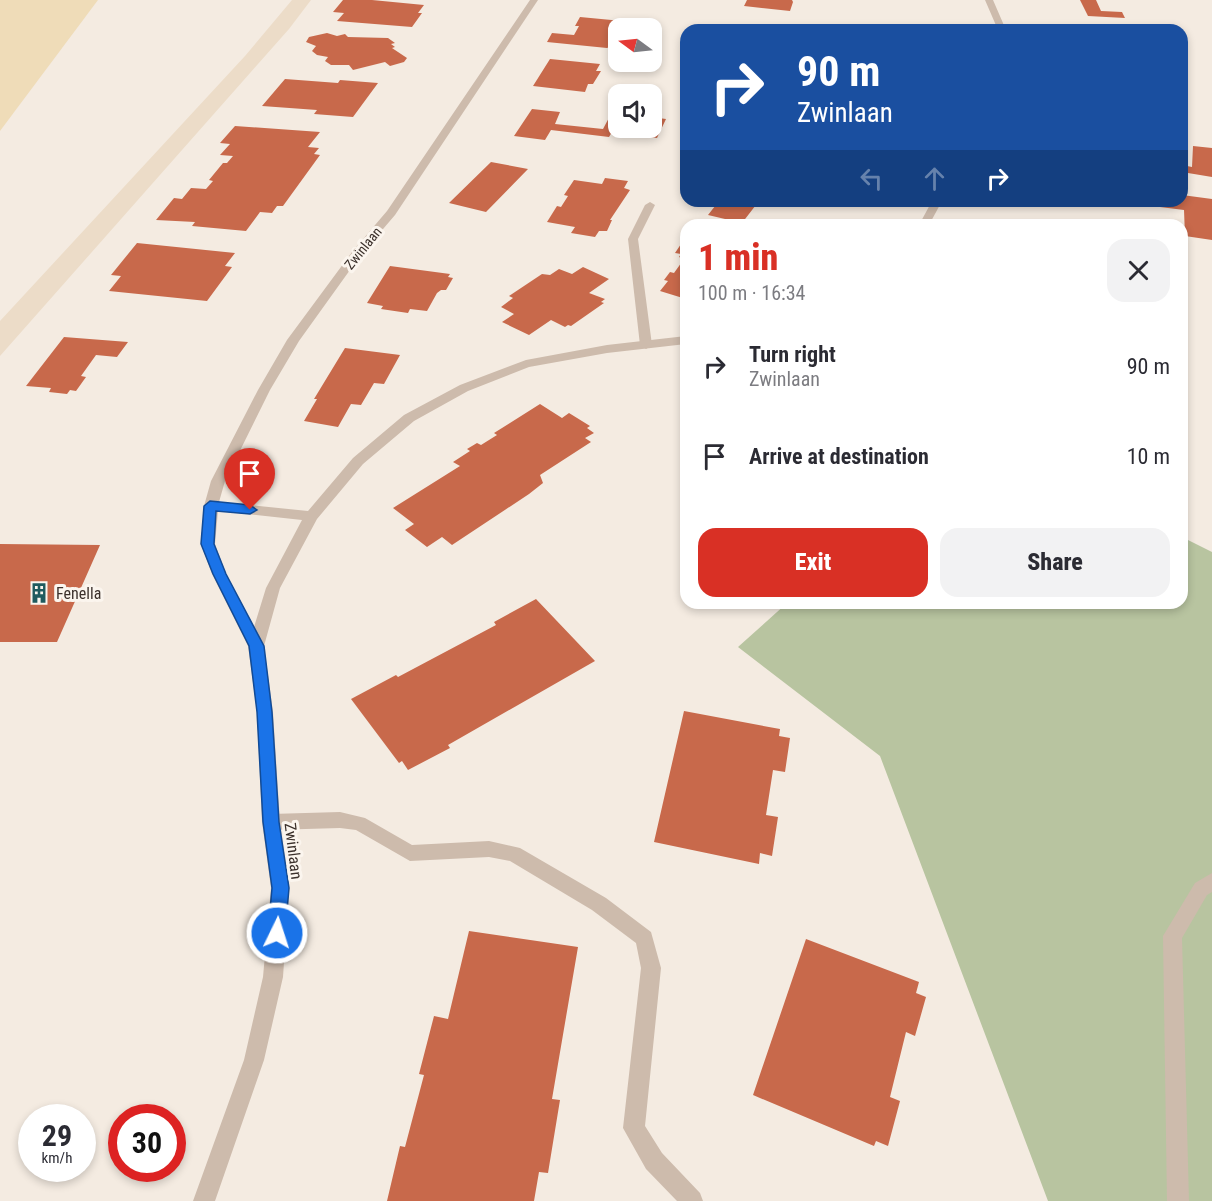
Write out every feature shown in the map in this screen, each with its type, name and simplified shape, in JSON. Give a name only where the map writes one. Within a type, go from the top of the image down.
[{"type":"street","name":"Zwinlaan","points":[[204,1201],[254,1060],[273,977],[280,888],[271,822],[265,712],[256,646],[219,574],[208,544],[210,506],[218,481],[264,390],[293,340],[356,254],[391,213],[534,0]]},
{"type":"street","points":[[989,0],[999,24]]},
{"type":"street","points":[[646,345],[633,239],[650,205]]},
{"type":"street","points":[[256,646],[273,588],[311,516],[358,461],[400,426],[464,388],[525,364],[607,349],[680,341]]},
{"type":"street","points":[[210,506],[311,516]]},
{"type":"street","points":[[271,822],[340,820],[359,823],[410,853],[489,849],[514,854],[598,904],[644,938],[651,968],[634,1128],[654,1161],[692,1201]]},
{"type":"street","points":[[1178,1201],[1172,936],[1201,889],[1212,880]]},
{"type":"green space","points":[[1188,540],[1212,552],[1212,1201],[1048,1201],[880,756],[738,647],[780,609],[1188,609]]},
{"type":"sand","points":[[0,0],[98,0],[0,131]]},
{"type":"shaded area","points":[[292,0],[311,0],[289,29],[0,356],[0,321],[245,56]]},
{"type":"building","points":[[343,0],[424,5],[418,13],[422,13],[412,27],[337,21],[344,13],[333,12]]},
{"type":"building","points":[[747,0],[792,0],[793,2],[790,11],[744,6]]},
{"type":"building","points":[[1080,0],[1096,0],[1101,11],[1122,12],[1125,18],[1088,16]]},
{"type":"building","points":[[580,17],[608,20],[608,48],[547,42],[552,33],[574,35],[579,26],[575,26]]},
{"type":"building","points":[[327,33],[337,36],[345,34],[348,37],[388,38],[395,43],[391,44],[395,47],[392,48],[407,58],[404,62],[390,66],[385,62],[353,70],[349,65],[331,65],[325,61],[328,57],[317,55],[312,51],[316,46],[306,42],[309,37]]},
{"type":"building","points":[[550,59],[600,64],[596,71],[601,71],[593,84],[588,84],[585,92],[533,86]]},
{"type":"building","points":[[285,79],[378,83],[353,117],[314,114],[317,110],[262,106]]},
{"type":"building","points":[[532,109],[560,112],[555,124],[603,129],[608,120],[608,137],[551,130],[545,140],[514,136]]},
{"type":"building","points":[[235,126],[320,132],[308,147],[319,148],[314,154],[320,155],[283,206],[277,206],[272,213],[260,212],[246,231],[192,226],[195,222],[156,220],[174,198],[182,199],[191,188],[206,189],[213,181],[209,180],[223,163],[227,163],[233,156],[220,155],[230,144],[220,143]]},
{"type":"building","points":[[1193,146],[1212,148],[1212,177],[1188,173],[1188,166],[1192,167]]},
{"type":"building","points":[[491,162],[528,169],[486,212],[449,203]]},
{"type":"building","points":[[605,178],[628,181],[624,188],[630,190],[610,220],[612,220],[607,231],[599,231],[595,237],[571,233],[575,227],[547,222],[557,206],[561,207],[568,196],[564,195],[574,180],[602,184]]},
{"type":"building","points":[[1188,196],[1212,199],[1212,240],[1188,236],[1188,219],[1184,219],[1184,210],[1160,207],[1188,207]]},
{"type":"building","points":[[714,207],[754,207],[745,219],[725,219],[708,215]]},
{"type":"building","points":[[137,243],[235,253],[225,266],[232,267],[207,301],[109,291],[121,276],[111,275]]},
{"type":"building","points":[[680,265],[680,297],[660,291],[668,281],[664,280],[670,272],[674,273]]},
{"type":"building","points":[[390,266],[450,274],[448,277],[453,278],[446,290],[437,293],[427,311],[410,309],[408,313],[381,309],[383,306],[367,303]]},
{"type":"building","points":[[583,267],[609,279],[589,293],[605,299],[601,302],[604,303],[571,326],[565,327],[551,320],[529,335],[502,322],[514,314],[501,307],[513,298],[509,296],[542,274],[550,275],[559,269],[572,274]]},
{"type":"building","points":[[64,337],[128,342],[117,357],[96,355],[81,376],[86,377],[76,391],[70,390],[67,394],[49,392],[51,388],[26,386]]},
{"type":"building","points":[[345,348],[400,355],[384,384],[374,383],[361,405],[351,404],[338,427],[304,421],[317,399],[314,399]]},
{"type":"building","points":[[540,404],[562,418],[569,413],[590,426],[587,428],[594,433],[585,438],[591,442],[540,475],[543,483],[529,494],[452,545],[442,537],[427,547],[405,530],[414,524],[393,508],[460,466],[453,462],[470,451],[467,449],[477,443],[481,445],[497,435],[494,433]]},
{"type":"building","name":"Fenella","points":[[0,544],[100,545],[57,642],[0,642]]},
{"type":"building","points":[[536,599],[595,661],[448,745],[450,748],[408,770],[402,761],[399,763],[351,699],[496,625],[494,622]]},
{"type":"building","points":[[684,711],[780,729],[779,736],[790,738],[785,772],[773,770],[766,815],[778,817],[772,856],[760,853],[759,864],[654,842]]},
{"type":"building","points":[[469,931],[578,947],[552,1099],[560,1100],[548,1173],[539,1172],[534,1201],[387,1201],[400,1146],[405,1147],[424,1075],[419,1074],[434,1016],[448,1019]]},
{"type":"building","points":[[806,939],[919,982],[916,993],[926,997],[915,1036],[906,1032],[890,1097],[900,1101],[888,1146],[876,1141],[874,1146],[753,1095]]},
{"type":"place","name":"Fenella","points":[[39,593]]},
{"type":"route","points":[[250,510],[210,506],[208,544],[219,574],[256,646],[265,712],[271,822],[280,888],[277,933]]}]
